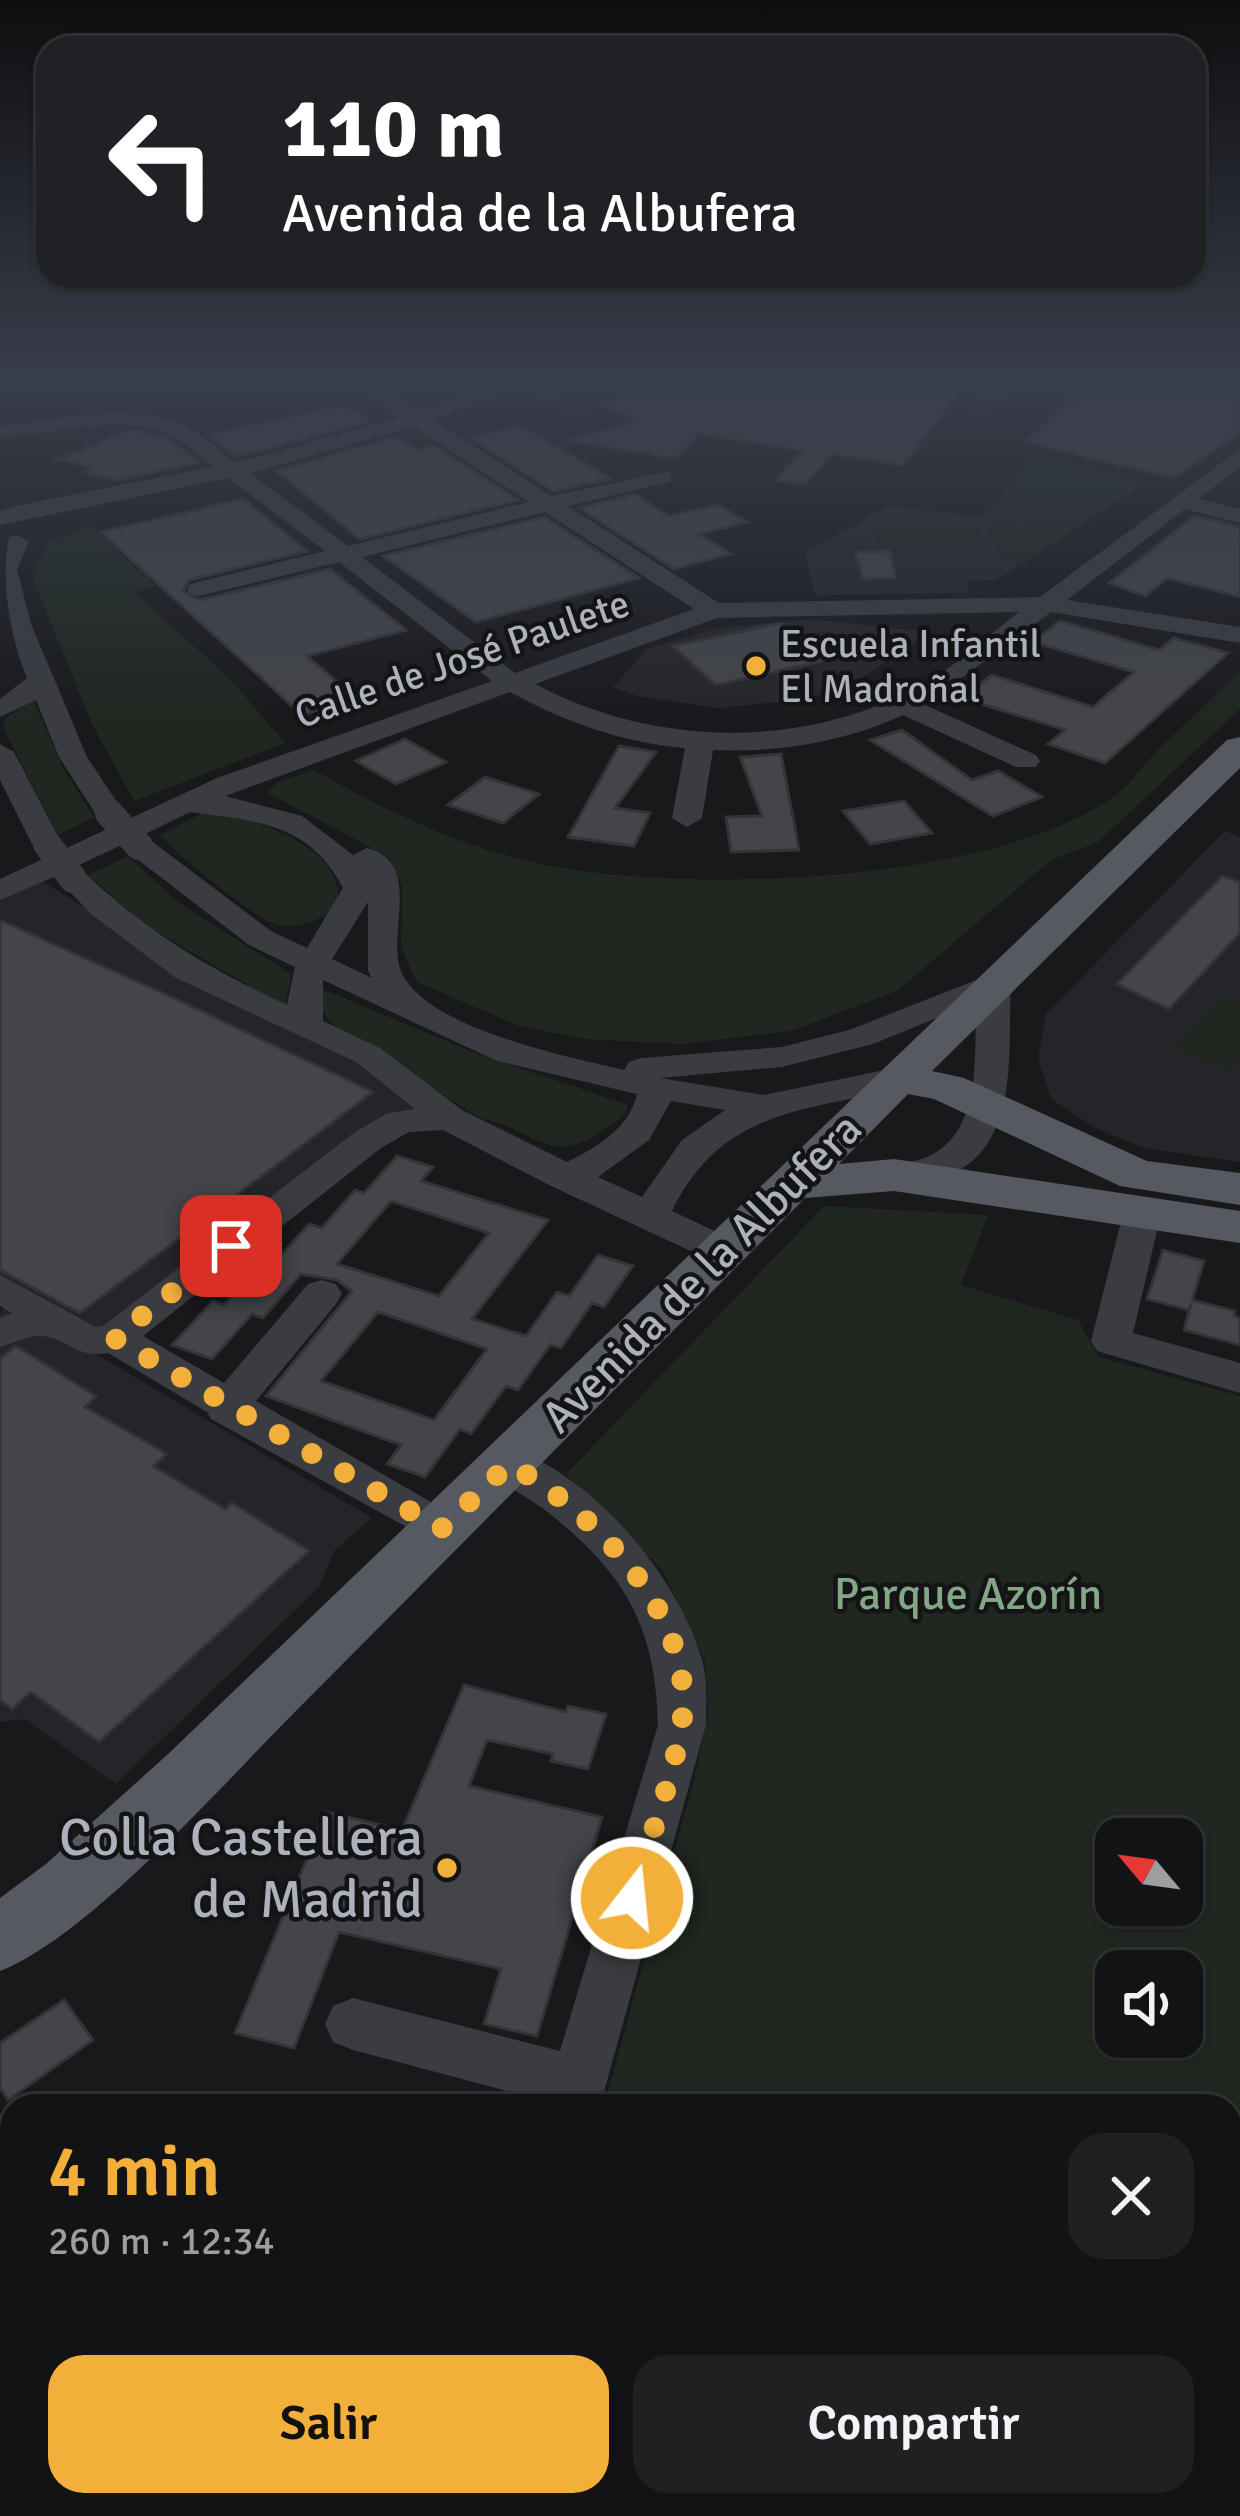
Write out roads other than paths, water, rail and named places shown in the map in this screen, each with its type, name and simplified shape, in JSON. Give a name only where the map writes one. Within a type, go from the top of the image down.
[{"type":"main road","name":"Avenida de la Albufera","points":[[0,1939],[104,1855],[509,1464],[994,983],[1238,752]]},
{"type":"main road","points":[[899,1078],[948,1088],[1137,1175],[1240,1189]]},
{"type":"main road","points":[[794,1183],[894,1175],[1240,1227]]},
{"type":"street","points":[[0,518],[104,492]]},
{"type":"street","points":[[69,500],[125,492]]},
{"type":"street","points":[[13,542],[86,505],[130,492]]},
{"type":"street","points":[[263,492],[512,682],[570,712],[606,724],[701,739],[797,736],[843,728],[905,706],[1191,492]]},
{"type":"street","points":[[533,492],[714,611]]},
{"type":"street","points":[[199,590],[594,492]]},
{"type":"street","points":[[1180,501],[1240,516]]},
{"type":"street","points":[[0,518],[19,526],[5,569],[8,592],[73,757],[109,813],[139,846],[253,933],[313,966],[508,1054],[656,1088],[764,1106]]},
{"type":"street","name":"Calle de José Paulete","points":[[0,891],[227,784],[714,611],[1046,604],[1240,635]]},
{"type":"street","points":[[975,605],[1003,612],[1014,629]]},
{"type":"street","points":[[0,710],[20,701],[43,677]]},
{"type":"street","points":[[905,706],[1026,761]]},
{"type":"street","points":[[686,818],[701,739]]},
{"type":"street","points":[[0,752],[46,844],[74,879],[102,907],[188,971],[368,1055],[448,1118],[564,1178],[724,1251]]},
{"type":"street","points":[[227,784],[365,853],[384,878],[384,971],[422,1017]]},
{"type":"street","points":[[173,808],[214,802],[252,806],[325,843],[351,865],[359,888],[350,915],[313,966],[304,987],[306,1029]]},
{"type":"street","points":[[253,933],[305,940],[350,915]]},
{"type":"street","points":[[585,1072],[782,1057],[861,1037],[994,983],[989,1028],[993,1085],[975,1136],[942,1165],[894,1175]]},
{"type":"street","points":[[651,1216],[681,1161],[720,1125],[764,1106],[899,1078]]},
{"type":"street","points":[[564,1178],[597,1164],[635,1132],[655,1108],[656,1088]]},
{"type":"street","points":[[3,1309],[31,1321],[61,1325],[90,1342],[114,1338],[368,1140],[400,1120],[448,1118]]},
{"type":"street","points":[[1142,1214],[1111,1341],[1240,1378]]},
{"type":"street","points":[[226,1408],[322,1294]]},
{"type":"street","points":[[114,1338],[226,1408],[441,1529]]},
{"type":"street","points":[[509,1464],[543,1483],[598,1529],[647,1591],[679,1660],[682,1725],[575,2094]]},
{"type":"street","points":[[353,2024],[572,2094]]},
{"type":"place","name":"Escuela Infantil El Madroñal","points":[[756,666]]},
{"type":"place","name":"Colla Castellera de Madrid","points":[[447,1868]]},
{"type":"park label","name":"Parque Azorín","points":[[968,1594]]}]
